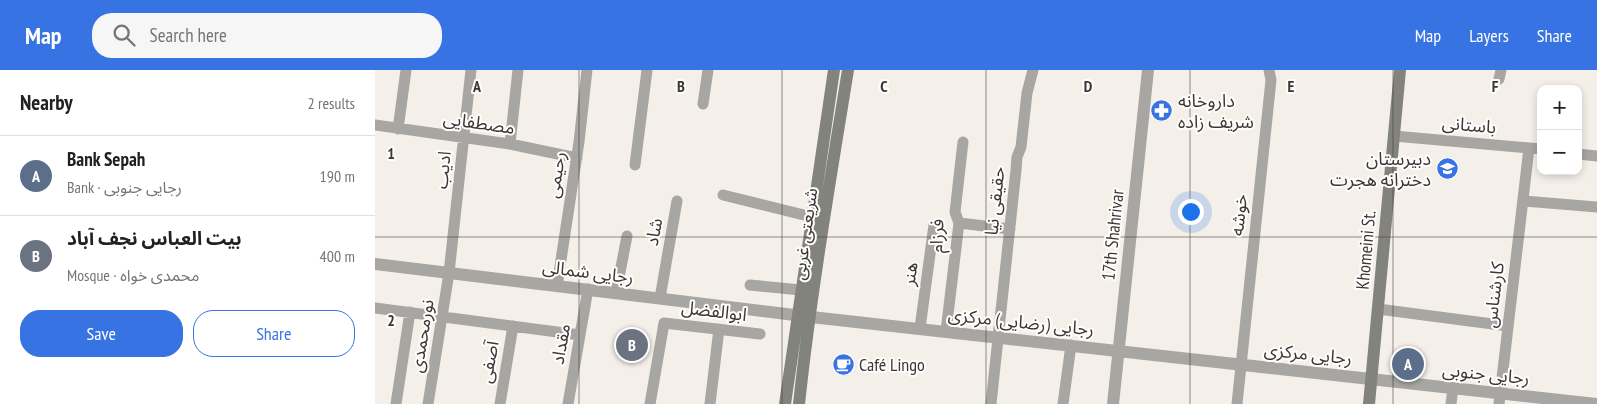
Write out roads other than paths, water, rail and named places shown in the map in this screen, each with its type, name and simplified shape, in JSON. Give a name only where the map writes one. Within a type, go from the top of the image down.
[{"type":"main road","name":"شریعتی غربی","points":[[785,404],[833,70]]},
{"type":"main road","name":"شریعتی غربی","points":[[799,404],[827,201],[848,70]]},
{"type":"main road","name":"Khomeini St.","points":[[1369,404],[1400,70]]},
{"type":"street","points":[[398,129],[406,70]]},
{"type":"street","name":"ادیب","points":[[449,273],[471,70]]},
{"type":"street","points":[[510,144],[518,70]]},
{"type":"street","name":"رحیمی","points":[[557,286],[577,158],[587,70]]},
{"type":"street","points":[[635,165],[647,70]]},
{"type":"street","points":[[703,104],[708,70]]},
{"type":"street","name":"حقیقی نیا","points":[[991,404],[1017,157],[1021,147],[1027,93],[1033,70]]},
{"type":"street","name":"17th Shahrivar","points":[[1113,404],[1148,70]]},
{"type":"street","name":"خوشه","points":[[1237,404],[1271,80],[1269,70]]},
{"type":"street","name":"مصطفایی","points":[[375,126],[510,144],[577,158]]},
{"type":"street","name":"باستانی","points":[[1394,136],[1535,148]]},
{"type":"street","name":"فرزام","points":[[946,331],[959,223],[955,212],[963,142]]},
{"type":"street","name":"کارشناس","points":[[1500,399],[1523,201],[1535,148]]},
{"type":"street","points":[[1582,154],[1597,156]]},
{"type":"street","points":[[723,195],[812,217]]},
{"type":"street","name":"شاد","points":[[660,298],[677,201]]},
{"type":"street","points":[[1523,201],[1597,207]]},
{"type":"street","points":[[959,223],[1010,229]]},
{"type":"street","name":"هنر","points":[[920,328],[934,224]]},
{"type":"street","points":[[616,293],[627,236]]},
{"type":"street","name":"رجایی شمالی","points":[[375,264],[797,315]]},
{"type":"street","name":"نورمحمدی","points":[[429,404],[449,273]]},
{"type":"street","points":[[750,285],[801,290]]},
{"type":"street","name":"مقداد","points":[[568,404],[588,289]]},
{"type":"street","points":[[375,308],[580,335]]},
{"type":"street","points":[[1378,309],[1508,326]]},
{"type":"street","points":[[396,404],[410,312]]},
{"type":"street","name":"رجایی (رضایی) مرکزی","points":[[797,315],[1241,364]]},
{"type":"street","name":"ابوالفضل","points":[[650,404],[663,323],[760,334]]},
{"type":"street","name":"آصفی","points":[[500,404],[513,326]]},
{"type":"street","points":[[710,404],[719,329]]},
{"type":"street","points":[[1063,404],[1071,345]]},
{"type":"street","name":"رجایی مرکزی","points":[[1241,364],[1372,379]]},
{"type":"street","name":"رجایی جنوبی","points":[[1372,379],[1453,388],[1500,399],[1595,404]]},
{"type":"street","points":[[1451,404],[1453,388]]},
{"type":"place","name":"داروخانه شریف زاده","points":[[1162,111]]},
{"type":"place","name":"دبیرستان دخترانه هجرت","points":[[1447,169]]},
{"type":"place","name":"بیت العباس نجف آباد","points":[[632,345]]},
{"type":"place","name":"Bank Sepah","points":[[1408,364]]},
{"type":"place","name":"Café Lingo","points":[[843,365]]}]
